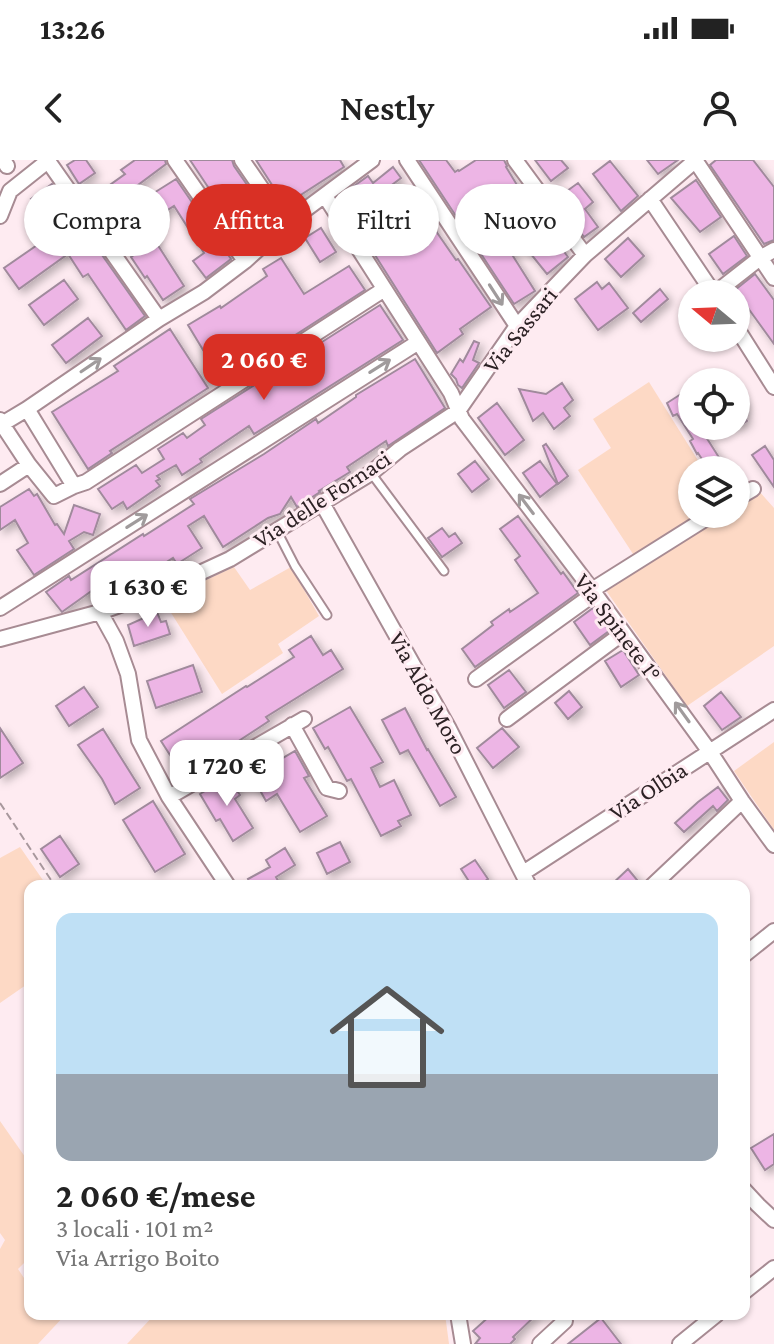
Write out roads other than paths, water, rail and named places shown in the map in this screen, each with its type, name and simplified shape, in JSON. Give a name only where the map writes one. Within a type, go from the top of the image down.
[{"type":"street","points":[[0,216],[10,191],[48,160],[159,319]]},
{"type":"street","points":[[175,160],[245,261]]},
{"type":"street","points":[[242,160],[258,184]]},
{"type":"street","points":[[312,205],[354,165],[372,160]]},
{"type":"street","points":[[407,160],[517,326]]},
{"type":"street","points":[[515,160],[533,184]]},
{"type":"street","points":[[696,160],[774,278]]},
{"type":"street","name":"Via Sassari","points":[[585,255],[696,160]]},
{"type":"street","name":"Via Spinete 1°","points":[[325,196],[451,393],[462,419],[592,590],[774,845]]},
{"type":"street","points":[[650,199],[705,280]]},
{"type":"street","points":[[732,280],[774,250]]},
{"type":"street","points":[[251,256],[204,292],[27,409],[1,422],[54,496],[86,482],[383,290]]},
{"type":"street","name":"Via Sassari","points":[[458,411],[517,326],[584,256]]},
{"type":"street","points":[[0,608],[417,343]]},
{"type":"street","points":[[750,349],[774,387]]},
{"type":"street","points":[[27,409],[74,486]]},
{"type":"street","name":"Via delle Fornaci","points":[[2,635],[100,612],[163,590],[230,559],[371,473],[400,449],[458,411]]},
{"type":"street","points":[[0,484],[29,465]]},
{"type":"street","name":"Via Aldo Moro","points":[[322,503],[449,729],[526,880]]},
{"type":"street","points":[[476,679],[587,599],[592,590],[691,528]]},
{"type":"street","points":[[100,612],[116,641],[128,674],[139,740],[169,797],[224,880]]},
{"type":"street","points":[[507,719],[623,633]]},
{"type":"street","name":"Via Olbia","points":[[526,880],[774,710]]},
{"type":"street","points":[[169,797],[298,722],[327,788],[339,791]]},
{"type":"street","points":[[658,880],[742,801]]},
{"type":"street","points":[[750,950],[774,931]]},
{"type":"street","points":[[750,1196],[774,1220]]},
{"type":"street","points":[[750,1287],[774,1268]]},
{"type":"street","points":[[459,1320],[463,1344]]},
{"type":"street","points":[[680,1344],[710,1320]]},
{"type":"street","points":[[540,1344],[565,1321]]},
{"type":"lane","points":[[371,473],[444,571]]},
{"type":"lane","points":[[277,531],[295,566],[327,615]]}]
